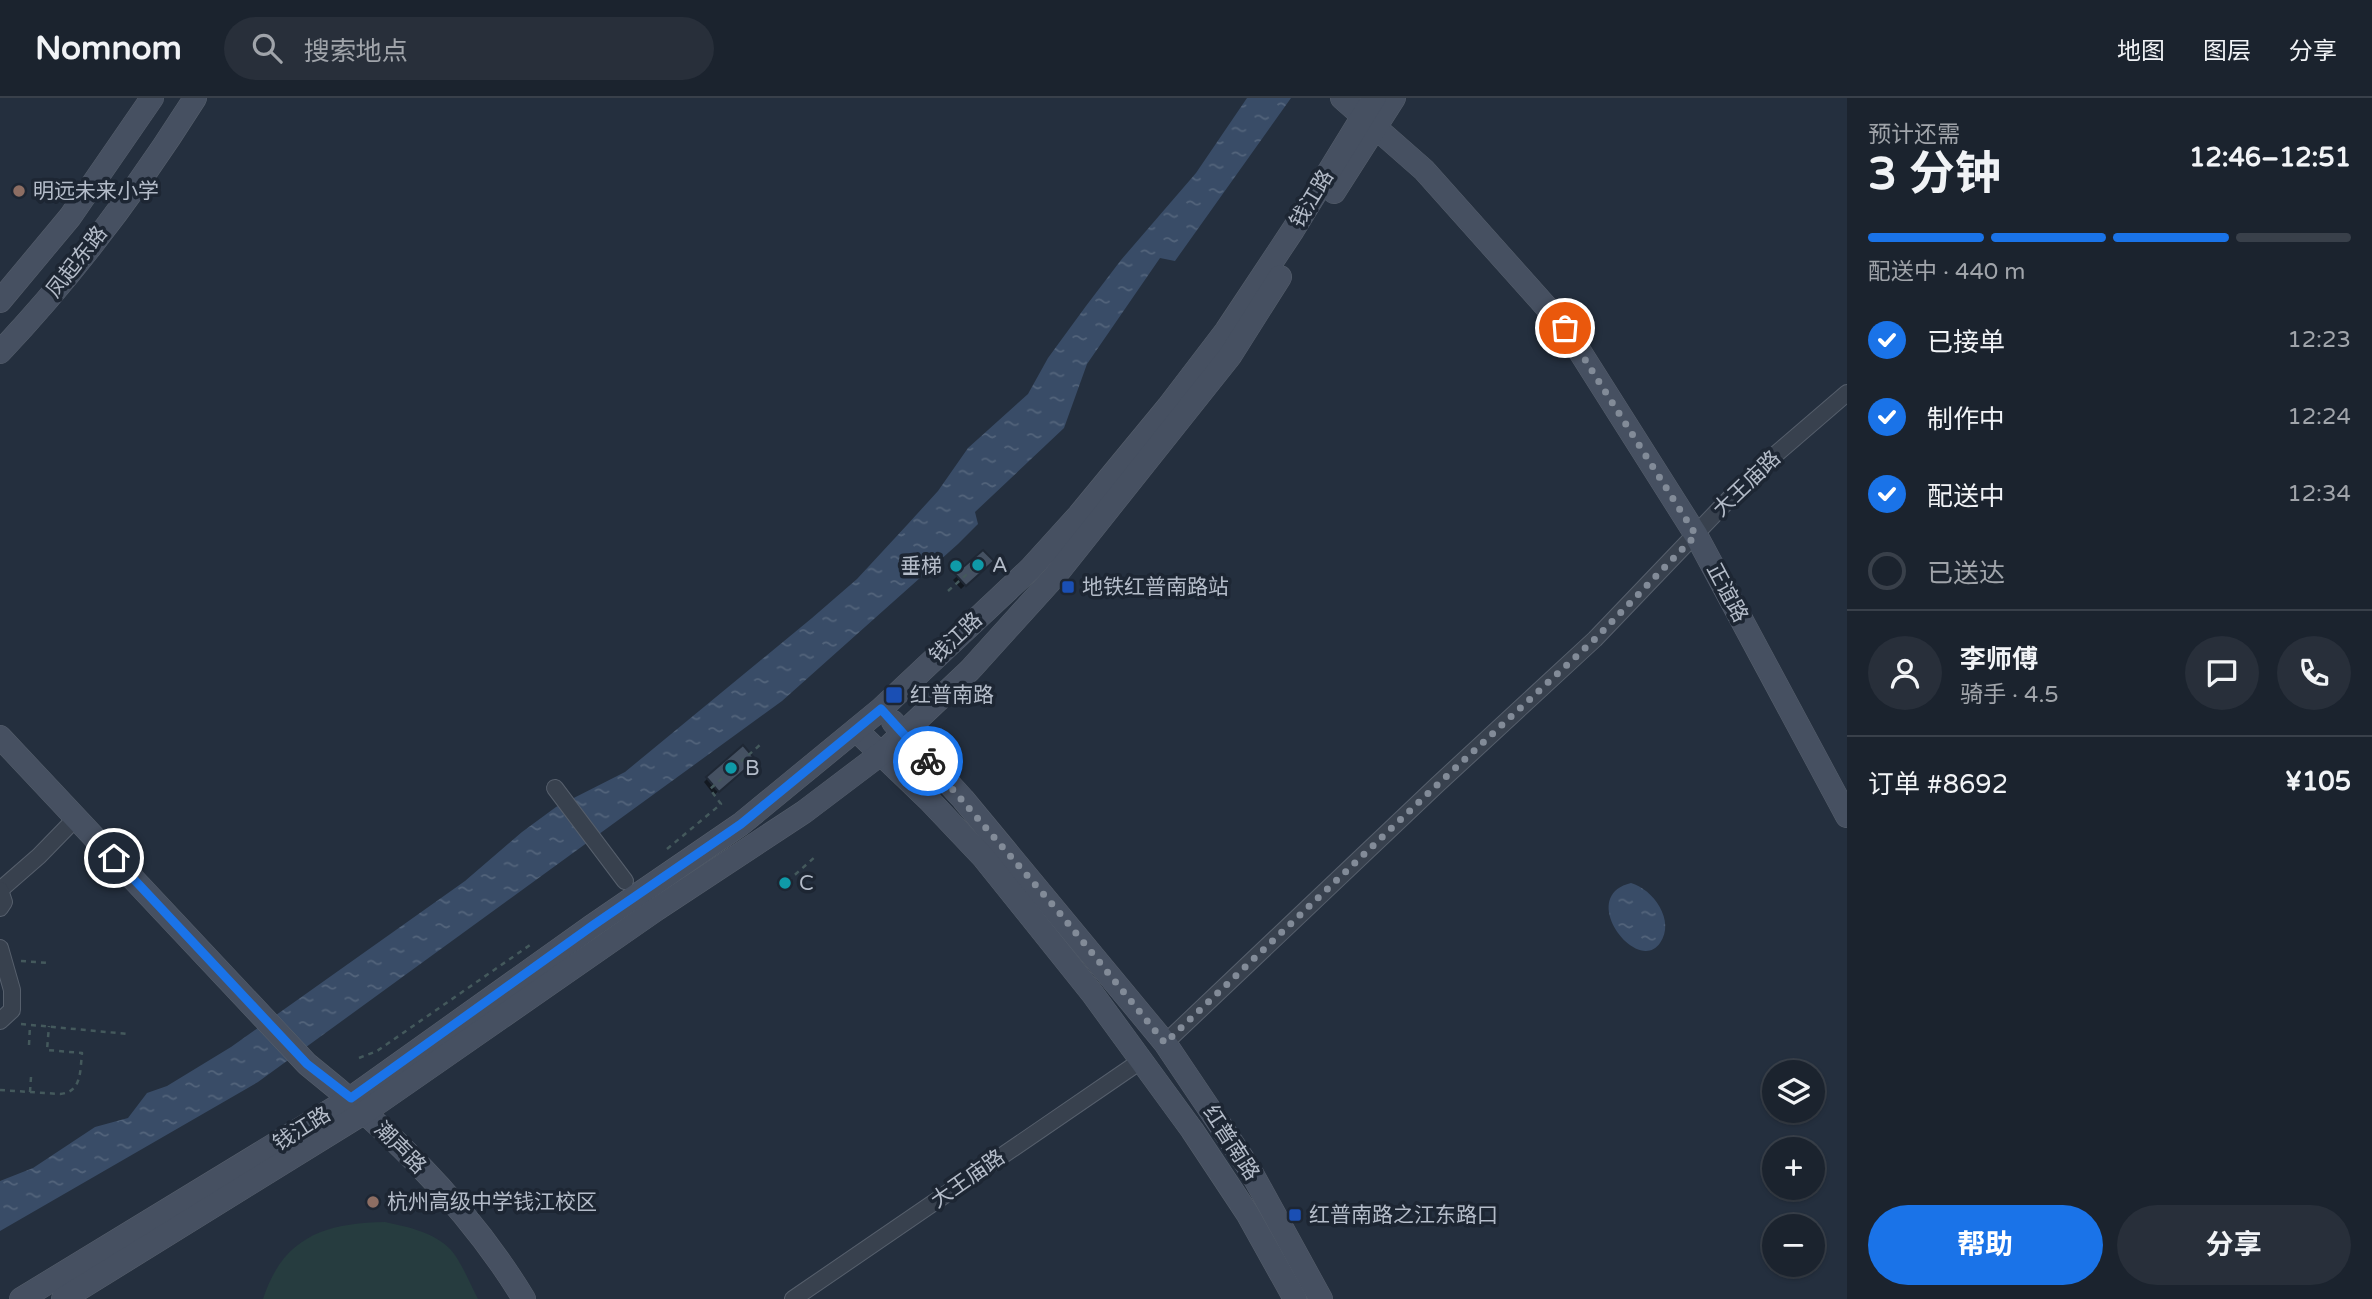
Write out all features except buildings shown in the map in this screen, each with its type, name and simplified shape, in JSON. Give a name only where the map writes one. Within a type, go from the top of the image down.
[{"type":"main road","name":"凤起东路","points":[[0,301],[70,217],[152,98]]},
{"type":"main road","name":"凤起东路","points":[[0,352],[34,317],[155,162],[195,98]]},
{"type":"main road","name":"正谊路","points":[[1342,98],[1370,114],[1424,170],[1565,328],[1696,535],[1847,816]]},
{"type":"main road","name":"钱江路","points":[[21,1299],[358,1105],[592,926],[741,824],[881,709],[1030,569],[1079,515],[1168,407],[1226,331],[1370,114],[1394,98]]},
{"type":"main road","name":"钱江路","points":[[63,1299],[804,812],[882,753],[970,670],[1042,592],[1230,356],[1370,114]]},
{"type":"main road","name":"红普南路","points":[[881,709],[972,809],[1165,1043],[1249,1168],[1321,1299]]},
{"type":"main road","name":"红普南路","points":[[856,730],[882,753],[983,857],[1092,993],[1192,1130],[1247,1213],[1294,1299]]},
{"type":"main road","name":"潮声路","points":[[0,737],[307,1064],[358,1105],[456,1204],[505,1267],[524,1299]]},
{"type":"street","name":"大王庙路","points":[[1165,1043],[1595,639],[1754,473],[1847,394]]},
{"type":"street","points":[[555,789],[625,881]]},
{"type":"street","points":[[0,908],[4,902],[0,890],[39,856],[77,817]]},
{"type":"street","points":[[0,1021],[12,1010],[12,990],[1,954]]},
{"type":"street","name":"大王庙路","points":[[793,1299],[1142,1060]]},
{"type":"path","points":[[948,592],[984,559]]},
{"type":"path","points":[[660,855],[721,804],[710,789],[761,744]]},
{"type":"path","points":[[780,888],[816,856]]},
{"type":"path","points":[[359,1058],[377,1051],[539,938]]},
{"type":"path","points":[[1,954],[49,963]]},
{"type":"path","points":[[20,1024],[128,1034]]},
{"type":"path","points":[[29,1045],[30,1025]]},
{"type":"path","points":[[0,1090],[68,1093],[75,1089],[80,1078],[82,1053],[47,1050],[49,1026]]},
{"type":"path","points":[[30,1092],[31,1077]]},
{"type":"green space","points":[[385,1222],[420,1231],[444,1244],[459,1261],[478,1299],[263,1299],[282,1261],[309,1238],[325,1230],[343,1226]]},
{"type":"water","points":[[1247,98],[1291,98],[1175,261],[1160,258],[1087,364],[1064,428],[975,512],[978,524],[958,544],[782,701],[258,1082],[0,1231],[0,1181],[33,1168],[95,1127],[128,1118],[147,1093],[167,1086],[231,1047],[465,881],[556,807],[625,772],[857,579],[938,491],[968,448],[1028,394],[1048,358],[1086,306],[1121,260],[1196,173]]},
{"type":"water","points":[[1631,883],[1639,886],[1654,899],[1664,916],[1664,934],[1660,943],[1650,950],[1638,949],[1626,942],[1616,930],[1610,916],[1609,902],[1616,891]]},
{"type":"way so far","points":[[928,761],[1058,911],[1165,1043],[1595,639],[1696,535],[1565,328]]},
{"type":"place","name":"明远未来小学","points":[[19,191]]},
{"type":"place","name":"A","points":[[978,565]]},
{"type":"place","name":"垂梯","points":[[956,566]]},
{"type":"place","name":"地铁红普南路站","points":[[1068,587]]},
{"type":"place","name":"红普南路","points":[[894,695]]},
{"type":"place","name":"B","points":[[731,768]]},
{"type":"place","name":"C","points":[[785,883]]},
{"type":"place","name":"杭州高级中学钱江校区","points":[[373,1202]]},
{"type":"place","name":"红普南路之江东路口","points":[[1295,1215]]},
{"type":"route","points":[[114,858],[307,1064],[351,1098],[592,926],[741,824],[881,709],[928,761]]}]
